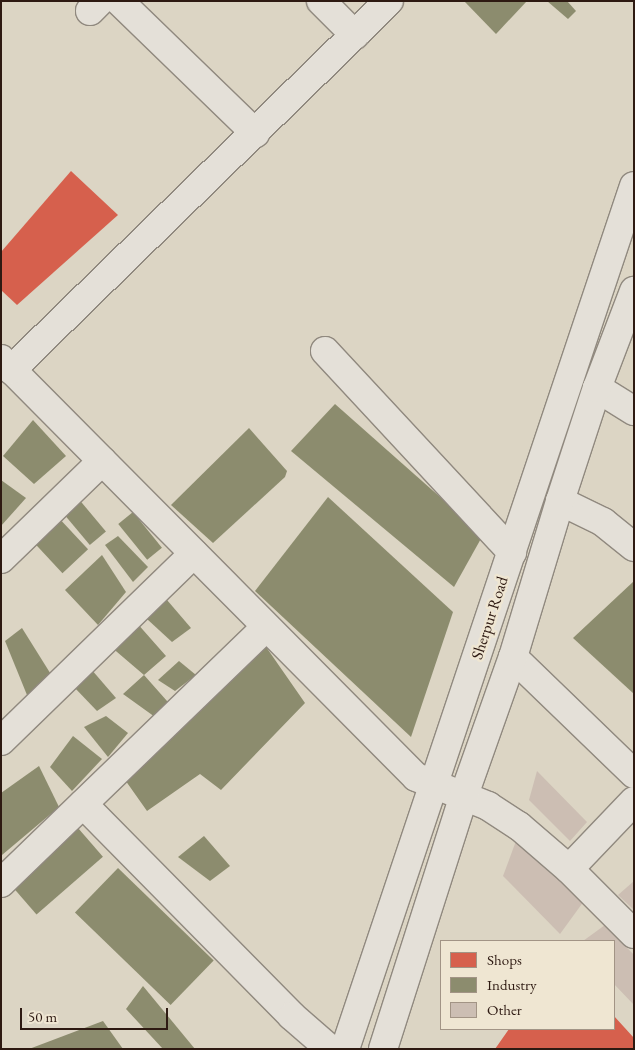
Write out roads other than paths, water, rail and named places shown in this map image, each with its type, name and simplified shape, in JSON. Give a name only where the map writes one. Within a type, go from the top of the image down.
[{"type":"street","points":[[119,1],[255,133]]},
{"type":"street","points":[[322,1],[355,35]]},
{"type":"street","points":[[389,1],[255,133],[6,364],[416,778],[464,795],[488,806],[519,826],[569,869],[634,934]]},
{"type":"street","name":"Sherpur Road","points":[[348,1039],[634,186]]},
{"type":"street","name":"Sherpur Road","points":[[384,1044],[464,795],[512,657],[597,388],[634,291]]},
{"type":"street","points":[[325,350],[512,552]]},
{"type":"street","points":[[597,388],[634,412]]},
{"type":"street","points":[[1,559],[102,461]]},
{"type":"street","points":[[560,501],[603,522],[634,546]]},
{"type":"street","points":[[1,741],[194,553]]},
{"type":"street","points":[[1,883],[266,626]]},
{"type":"street","points":[[512,657],[634,774]]},
{"type":"street","points":[[569,869],[634,801]]},
{"type":"street","points":[[83,804],[292,1016],[330,1049]]},
{"type":"street","points":[[348,1039],[384,1044]]}]
